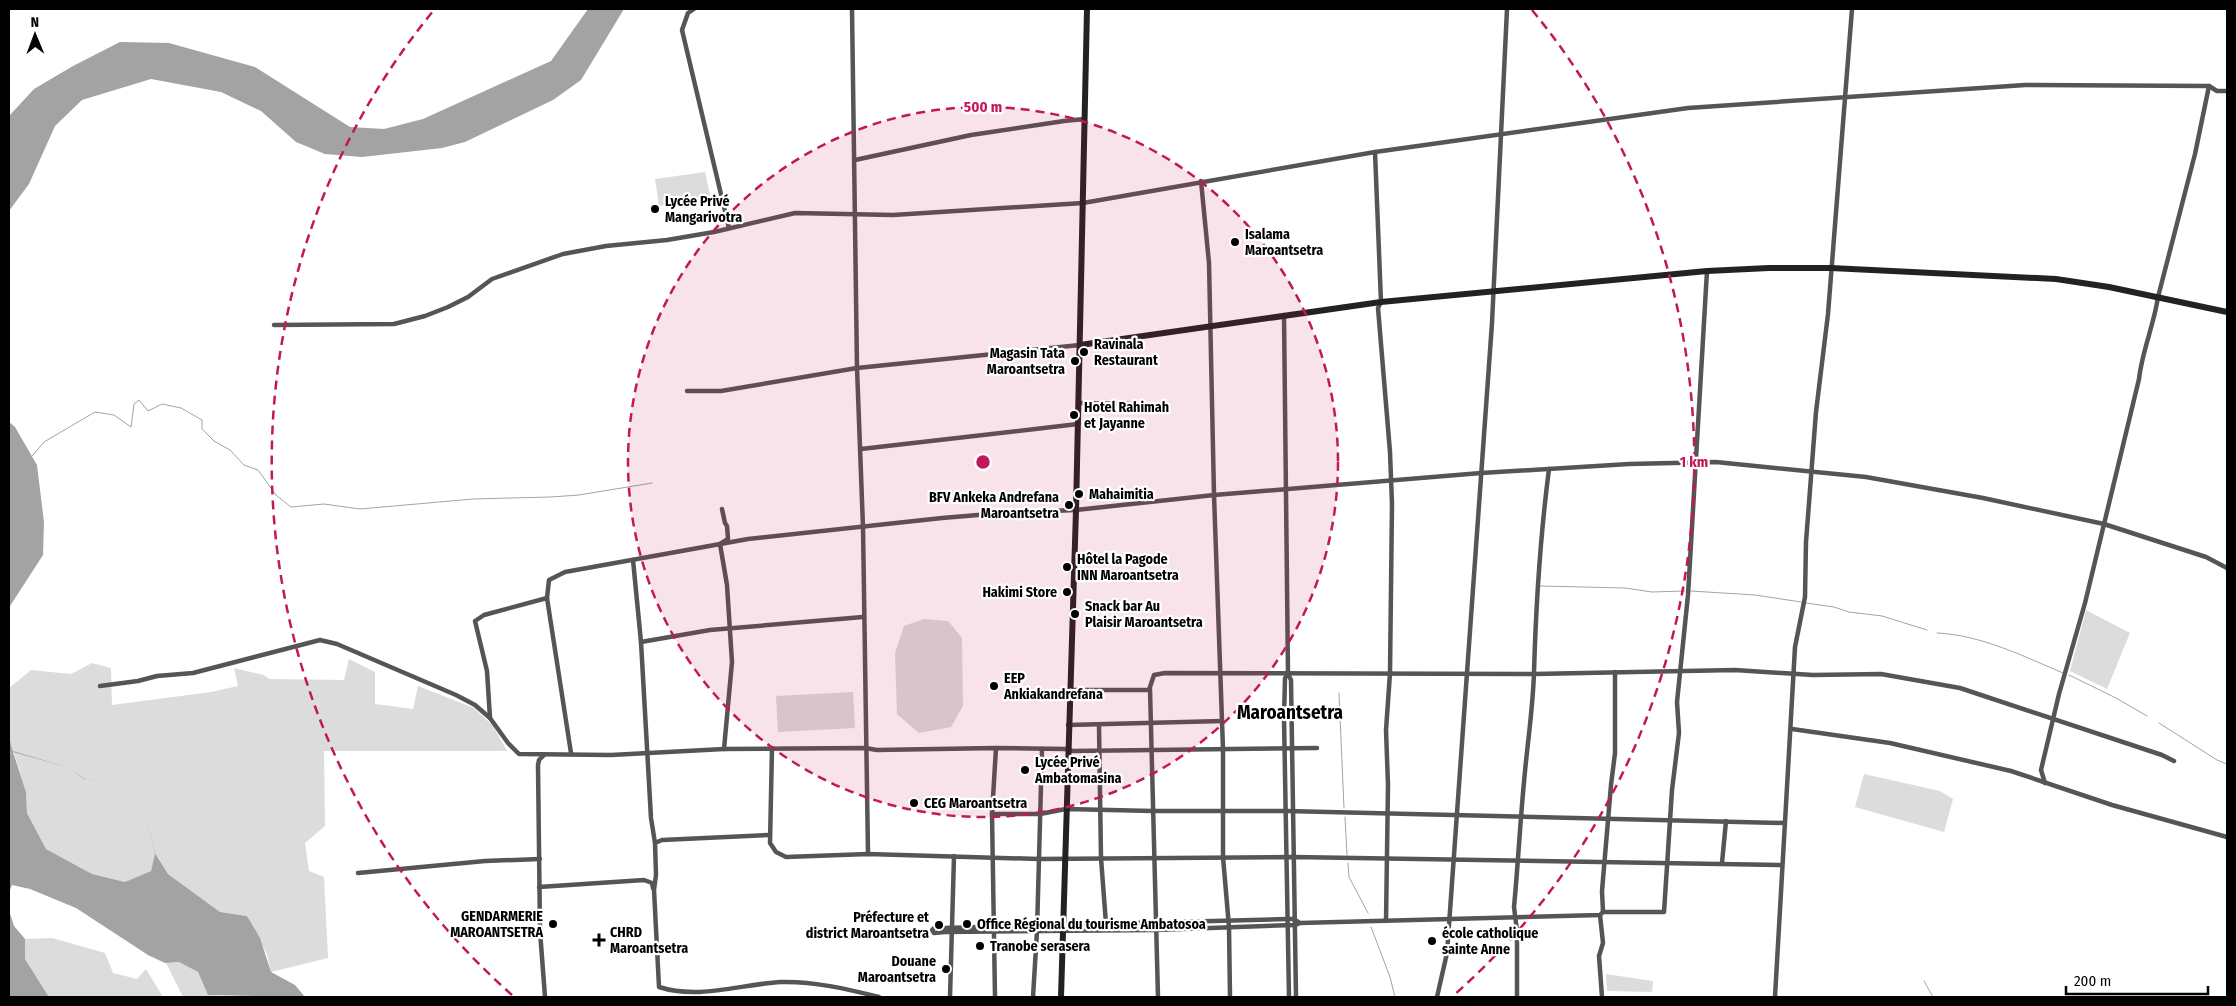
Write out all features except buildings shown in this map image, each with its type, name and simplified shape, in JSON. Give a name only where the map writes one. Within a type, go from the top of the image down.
[{"type":"street","points":[[694,9],[688,13],[682,30],[729,228]]},
{"type":"street","points":[[852,9],[857,368],[863,526],[868,854]]},
{"type":"street","points":[[1060,997],[1076,510],[1084,202],[1086,9]]},
{"type":"street","points":[[1438,997],[1446,964],[1469,673],[1494,290],[1507,9]]},
{"type":"street","points":[[1775,997],[1784,823],[1792,729],[1795,647],[1804,597],[1806,542],[1813,471],[1816,412],[1831,268],[1852,9]]},
{"type":"street","points":[[274,324],[394,324],[425,316],[448,307],[471,295],[492,278],[559,255],[609,245],[690,236],[794,213],[913,214],[1084,202],[1375,152],[1688,108],[2025,85],[2209,86],[2217,91],[2227,91]]},
{"type":"street","points":[[2045,783],[2041,770],[2104,524],[2141,364],[2156,313],[2158,297],[2209,86]]},
{"type":"street","points":[[855,160],[972,135],[1064,121],[1084,120]]},
{"type":"street","points":[[1375,152],[1381,302],[1378,308],[1391,480],[1392,575],[1390,673],[1386,730],[1386,921]]},
{"type":"street","points":[[1201,181],[1208,248],[1223,749],[1224,857],[1230,927],[1230,997]]},
{"type":"street","points":[[687,392],[721,392],[857,368],[1080,345],[1381,302],[1707,271],[1831,268],[2056,279],[2158,297],[2227,312]]},
{"type":"street","points":[[1300,922],[1294,919],[1287,919],[1106,924],[1063,928],[1037,931],[936,934],[932,928],[938,926],[1037,925],[1063,928],[1156,930],[1288,926],[1300,922],[1664,912],[1670,820],[1679,735],[1677,702],[1688,595],[1694,464],[1707,271]]},
{"type":"street","points":[[1284,315],[1288,674],[1291,680],[1296,997]]},
{"type":"street","points":[[1078,403],[1134,404]]},
{"type":"street","points":[[861,449],[1078,424]]},
{"type":"street","points":[[572,753],[547,598],[549,581],[564,573],[748,538],[1002,513],[1076,510],[1214,495],[1481,473],[1629,464],[1733,463],[1886,480],[2104,524],[2206,558],[2227,568]]},
{"type":"street","points":[[1517,997],[1517,931],[1515,917],[1534,674],[1534,626],[1538,599],[1537,573],[1541,558],[1542,524],[1549,469]]},
{"type":"street","points":[[720,544],[728,539],[727,526],[722,509]]},
{"type":"street","points":[[720,544],[726,585],[732,662],[724,749]]},
{"type":"street","points":[[633,560],[641,642],[651,818],[655,843],[656,875],[654,890],[659,987],[705,992],[760,984],[799,982],[879,997]]},
{"type":"street","points":[[490,718],[487,672],[475,621],[484,615],[547,598]]},
{"type":"street","points":[[641,642],[710,630],[863,618]]},
{"type":"street","points":[[100,686],[138,681],[157,676],[193,673],[320,640],[337,644],[475,705],[490,718],[508,743],[519,754],[572,753],[611,755],[772,748],[865,748],[877,750],[996,748],[1068,750],[1292,750],[1317,748]]},
{"type":"street","points":[[1158,997],[1150,689],[1152,679],[1158,674],[1534,674],[1735,670],[1794,674],[1881,674],[1960,688],[2055,718],[2162,755],[2174,761]]},
{"type":"street","points":[[1602,997],[1599,956],[1603,943],[1601,913],[1616,750],[1615,672]]},
{"type":"street","points":[[1288,674],[1285,678],[1289,997]]},
{"type":"street","points":[[1069,690],[1150,689]]},
{"type":"street","points":[[1068,725],[1099,726],[1222,721]]},
{"type":"street","points":[[1099,726],[1101,858],[1106,924]]},
{"type":"street","points":[[1792,729],[1890,743],[2011,771],[2117,807],[2227,837]]},
{"type":"street","points":[[772,748],[769,835],[772,848],[786,857],[868,854],[992,858],[1155,859],[1224,857],[1782,865]]},
{"type":"street","points":[[995,997],[992,814],[996,748]]},
{"type":"street","points":[[1033,997],[1037,931],[1042,748]]},
{"type":"street","points":[[544,755],[538,760],[538,765],[540,932],[545,997]]},
{"type":"street","points":[[992,814],[1040,814],[1066,809],[1153,811],[1286,810],[1784,823]]},
{"type":"street","points":[[1722,863],[1726,821]]},
{"type":"street","points":[[655,843],[662,840],[769,835]]},
{"type":"street","points":[[950,997],[954,856]]},
{"type":"street","points":[[358,873],[485,861],[540,859]]},
{"type":"street","points":[[539,887],[644,880],[652,883],[654,890]]},
{"type":"shaded area","points":[[588,9],[624,9],[581,80],[553,100],[465,142],[442,148],[362,157],[325,154],[296,142],[261,111],[221,92],[151,79],[82,100],[55,126],[29,184],[9,211],[9,116],[34,89],[120,42],[169,43],[255,67],[350,127],[384,129],[423,119],[551,61]]},
{"type":"shaded area","points":[[705,172],[711,199],[659,206],[655,179]]},
{"type":"shaded area","points":[[9,422],[15,427],[37,465],[44,522],[43,555],[10,606],[9,613]]},
{"type":"shaded area","points":[[2086,610],[2130,633],[2107,689],[2070,671]]},
{"type":"shaded area","points":[[924,619],[948,621],[962,638],[963,706],[951,727],[919,733],[897,714],[895,653],[904,626]]},
{"type":"shaded area","points":[[349,659],[375,672],[375,704],[413,709],[418,686],[474,708],[493,726],[507,751],[324,751],[325,826],[305,843],[309,871],[324,877],[328,958],[271,972],[267,954],[247,916],[220,912],[168,874],[156,854],[151,871],[125,882],[92,874],[46,849],[27,813],[26,792],[9,737],[9,688],[31,670],[71,674],[92,663],[111,668],[112,705],[211,692],[238,686],[234,668],[264,675],[269,679],[344,680]]},
{"type":"shaded area","points":[[853,692],[855,728],[778,732],[776,696]]},
{"type":"shaded area","points":[[9,737],[13,751],[70,768],[13,752],[26,792],[27,813],[46,849],[92,874],[125,882],[151,871],[155,854],[144,809],[155,853],[168,874],[220,912],[247,916],[260,938],[271,972],[295,985],[305,997],[208,995],[198,972],[179,962],[165,963],[148,955],[76,908],[30,889],[12,885],[9,893]]},
{"type":"shaded area","points":[[1864,774],[1940,791],[1953,799],[1944,832],[1855,807]]},
{"type":"shaded area","points":[[9,910],[14,926],[25,939],[25,959],[49,997],[9,997]]},
{"type":"shaded area","points":[[52,938],[105,953],[113,973],[137,979],[146,969],[163,997],[49,997],[25,959],[25,939]]},
{"type":"shaded area","points":[[179,962],[198,972],[208,995],[234,997],[183,997],[166,963]]},
{"type":"shaded area","points":[[1606,974],[1653,981],[1652,992],[1607,991]]},
{"type":"waterway","points":[[32,456],[44,442],[95,412],[114,415],[131,427],[134,404],[139,400],[148,411],[162,404],[181,408],[202,420],[202,429],[214,441],[230,450],[244,465],[258,470],[276,495],[291,507],[324,504],[360,509],[473,499],[550,497],[579,495],[652,483]]},
{"type":"waterway","points":[[1539,586],[1625,588],[1652,592],[1685,591]]},
{"type":"waterway","points":[[1691,591],[1755,595],[1801,602]]},
{"type":"waterway","points":[[1806,603],[1834,607],[1849,612],[1882,616],[1927,630]]},
{"type":"waterway","points":[[1937,633],[1986,642],[2063,673]]},
{"type":"waterway","points":[[2069,675],[2116,698],[2147,716]]},
{"type":"waterway","points":[[1339,693],[1344,808]]},
{"type":"waterway","points":[[2159,723],[2217,760],[2227,764]]},
{"type":"waterway","points":[[1345,817],[1347,855]]},
{"type":"waterway","points":[[1348,863],[1349,877],[1368,913]]},
{"type":"waterway","points":[[1371,927],[1390,977],[1395,997]]},
{"type":"waterway","points":[[1924,981],[1933,997]]},
{"type":"place","name":"Lycée Privé Mangarivotra","points":[[655,209]]},
{"type":"place","name":"Isalama Maroantsetra","points":[[1235,242]]},
{"type":"place","name":"Ravinala Restaurant","points":[[1084,352]]},
{"type":"place","name":"Magasin Tata Maroantsetra","points":[[1075,361]]},
{"type":"place","name":"Hotel Rahimah et Jayanne","points":[[1074,415]]},
{"type":"place","name":"Mahaimitia","points":[[1079,494]]},
{"type":"place","name":"BFV Ankeka Andrefana Maroantsetra","points":[[1069,505]]},
{"type":"place","name":"Hôtel la Pagode INN Maroantsetra","points":[[1067,567]]},
{"type":"place","name":"Hakimi Store","points":[[1067,592]]},
{"type":"place","name":"Snack bar Au Plaisir Maroantsetra","points":[[1075,614]]},
{"type":"place","name":"EEP Ankiakandrefana","points":[[994,686]]},
{"type":"place","name":"Lycée Privé Ambatomasina","points":[[1025,770]]},
{"type":"place","name":"CEG Maroantsetra","points":[[914,803]]},
{"type":"place","name":"GENDARMERIE MAROANTSETRA","points":[[553,924]]},
{"type":"place","name":"Office Régional du tourisme Ambatosoa","points":[[967,924]]},
{"type":"place","name":"Préfecture et district Maroantsetra","points":[[939,925]]},
{"type":"place","name":"CHRD Maroantsetra","points":[[599,940]]},
{"type":"place","name":"école catholique sainte Anne","points":[[1432,941]]},
{"type":"place","name":"Tranobe serasera","points":[[980,946]]},
{"type":"place","name":"Douane Maroantsetra","points":[[946,969]]},
{"type":"district","name":"Maroantsetra","points":[[1290,712]]}]
